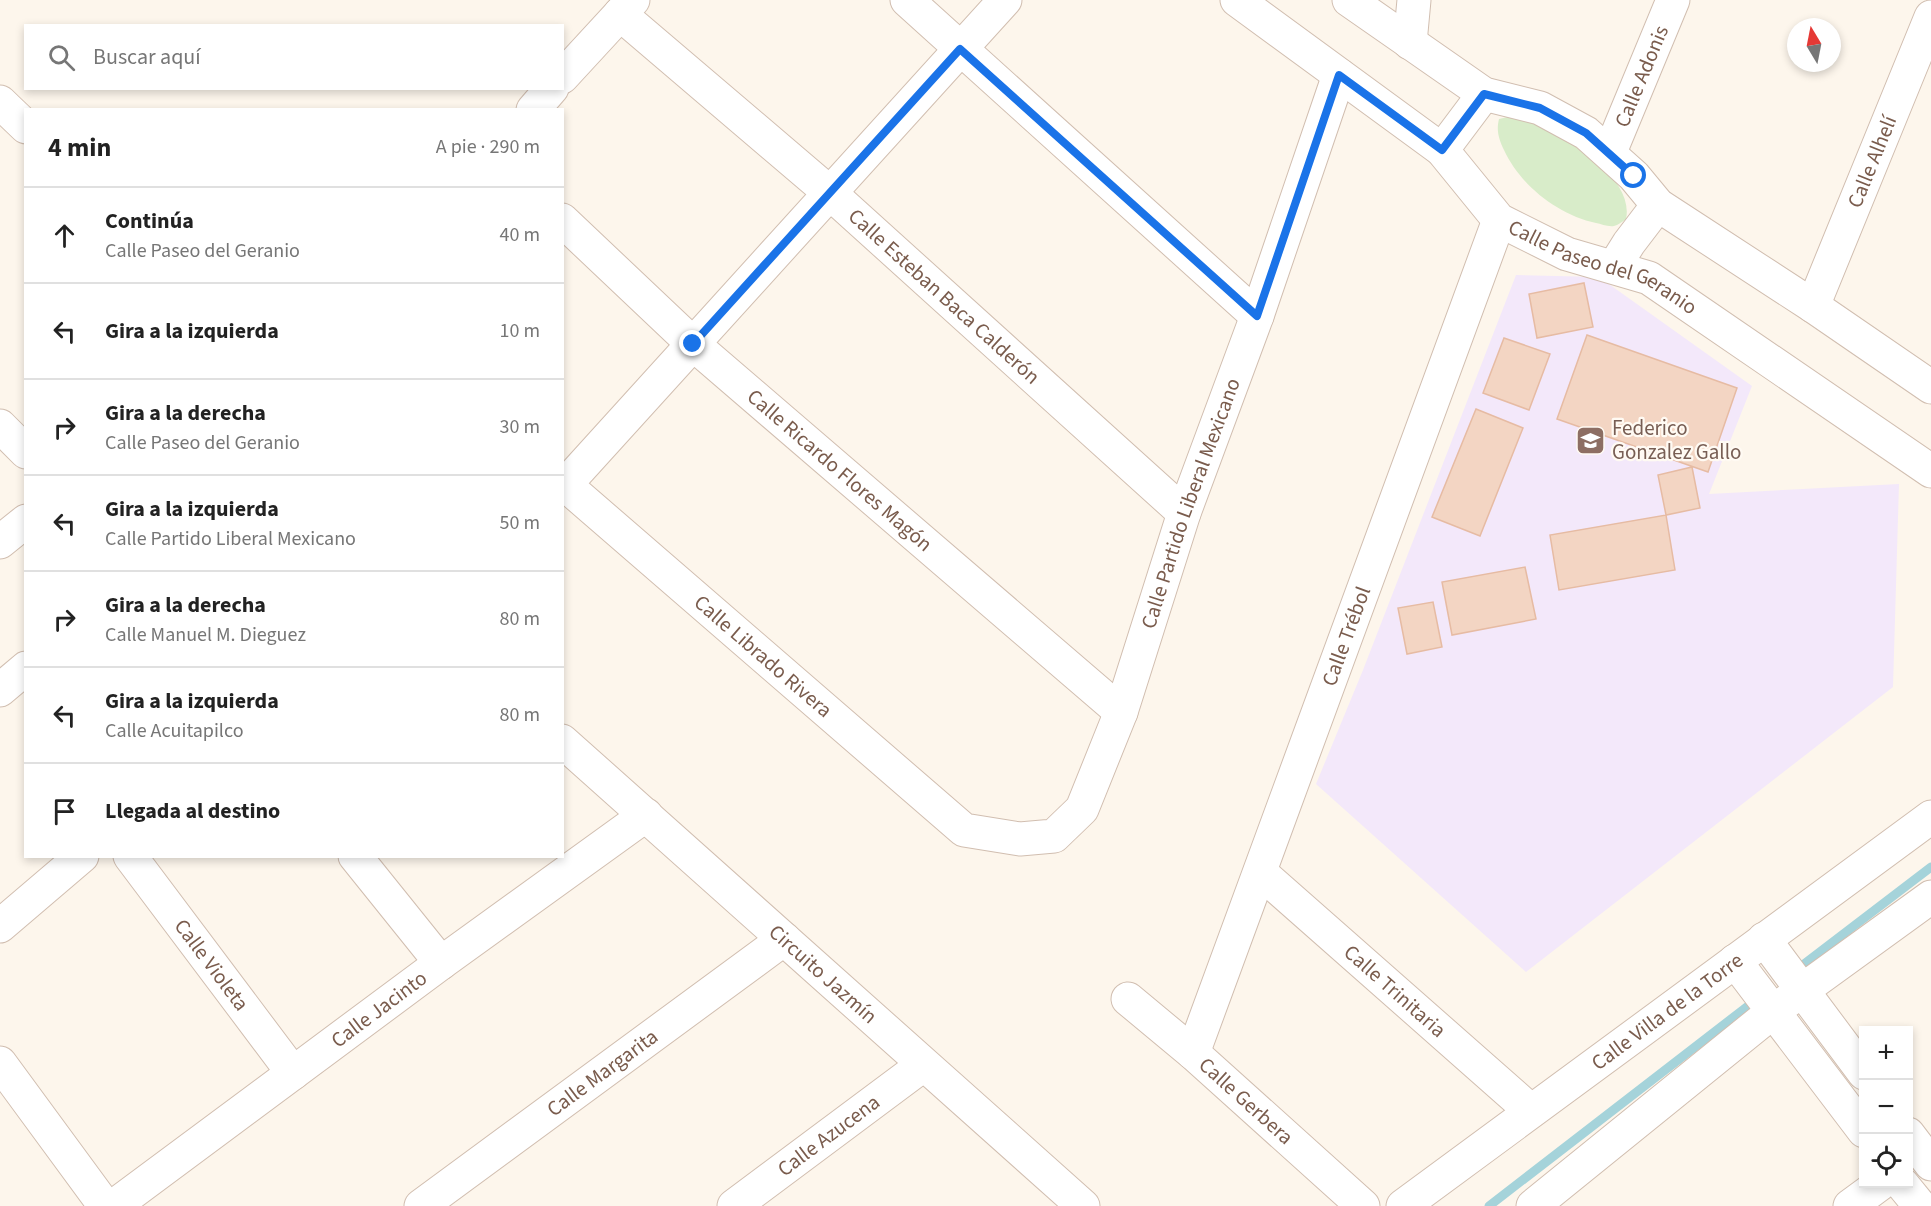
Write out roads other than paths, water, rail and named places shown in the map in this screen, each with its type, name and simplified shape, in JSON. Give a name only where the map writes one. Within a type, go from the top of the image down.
[{"type":"street","points":[[907,0],[1257,316]]},
{"type":"street","points":[[564,483],[1005,0]]},
{"type":"street","name":"Calle Paseo del Geranio","points":[[1237,0],[1442,150],[1499,220],[1567,254],[1649,278],[1931,471]]},
{"type":"street","points":[[1349,0],[1484,94],[1540,108],[1586,133],[1610,152],[1659,205],[1931,387]]},
{"type":"street","points":[[1410,42],[1414,0]]},
{"type":"street","name":"Calle Adonis","points":[[1610,152],[1673,0]]},
{"type":"street","points":[[564,75],[626,7]]},
{"type":"street","name":"Calle Esteban Baca Calderón","points":[[626,7],[1184,513]]},
{"type":"street","name":"Calle Alhelí","points":[[1813,306],[1931,16]]},
{"type":"street","name":"Calle Partido Liberal Mexicano","points":[[964,830],[1020,839],[1054,836],[1082,809],[1121,712],[1184,513],[1257,316],[1339,75]]},
{"type":"street","points":[[534,108],[550,90]]},
{"type":"street","points":[[1442,150],[1484,94]]},
{"type":"street","points":[[0,102],[24,125]]},
{"type":"street","points":[[1614,267],[1629,243],[1659,205]]},
{"type":"street","name":"Calle Trébol","points":[[1193,1053],[1499,220]]},
{"type":"street","name":"Calle Ricardo Flores Magón","points":[[564,222],[693,344],[1121,712]]},
{"type":"street","points":[[0,426],[24,450]]},
{"type":"street","name":"Calle Librado Rivera","points":[[564,483],[964,830]]},
{"type":"street","points":[[0,542],[24,523]]},
{"type":"street","points":[[0,690],[24,670]]},
{"type":"street","name":"Circuito Jazmín","points":[[564,743],[923,1065],[1065,1201]]},
{"type":"street","name":"Calle Jacinto","points":[[114,1206],[441,963],[646,815]]},
{"type":"street","name":"Calle Villa de la Torre","points":[[1402,1206],[1931,817]]},
{"type":"street","points":[[0,926],[80,858]]},
{"type":"street","name":"Calle Violeta","points":[[132,858],[293,1073]]},
{"type":"street","points":[[357,858],[441,963]]},
{"type":"street","name":"Calle Trinitaria","points":[[1260,872],[1531,1111]]},
{"type":"street","points":[[1533,1206],[1774,1010],[1931,897]]},
{"type":"street","name":"Calle Margarita","points":[[421,1206],[784,939]]},
{"type":"street","points":[[1764,939],[1859,1068]]},
{"type":"street","points":[[1736,961],[1859,1126]]},
{"type":"street","name":"Calle Gerbera","points":[[1128,999],[1193,1053],[1363,1206]]},
{"type":"street","points":[[0,1063],[105,1206]]},
{"type":"street","name":"Calle Azucena","points":[[734,1206],[923,1065]]},
{"type":"street","points":[[1850,1206],[1875,1188]]},
{"type":"street","points":[[1905,1188],[1920,1206]]},
{"type":"waterway","points":[[1804,964],[1931,867]]},
{"type":"waterway","points":[[1489,1206],[1748,1006]]},
{"type":"place","name":"Federico Gonzalez Gallo","points":[[1591,440]]}]
